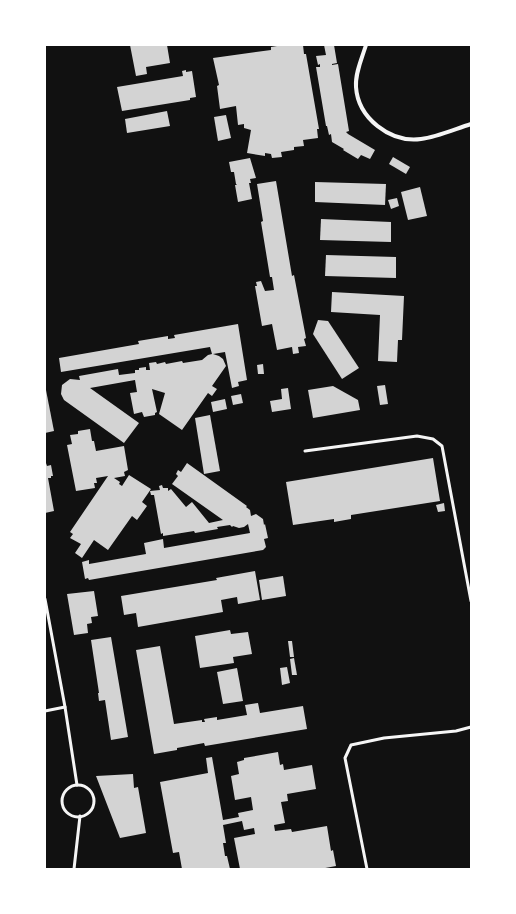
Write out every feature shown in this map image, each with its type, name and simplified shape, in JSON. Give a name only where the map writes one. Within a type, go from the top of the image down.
[{"type":"street","points":[[366,45],[356,87],[361,107],[376,125],[395,136],[420,140],[471,124]]},
{"type":"lane","points":[[305,451],[417,436],[433,439],[442,446],[471,601]]},
{"type":"lane","points":[[45,599],[65,707],[77,785]]},
{"type":"lane","points":[[45,711],[65,707]]},
{"type":"lane","points":[[367,869],[345,758],[351,745],[384,738],[456,731],[471,727]]},
{"type":"lane","points":[[77,785],[82,786],[91,792],[94,802],[90,812],[80,816],[75,816],[66,811],[62,802],[68,789],[77,785]]},
{"type":"lane","points":[[74,869],[80,816]]},
{"type":"building","points":[[130,45],[167,45],[170,63],[146,67],[147,74],[136,76]]},
{"type":"building","points":[[283,45],[303,45],[304,54],[306,54],[319,129],[317,129],[318,138],[303,140],[304,146],[294,147],[294,150],[281,152],[282,157],[272,158],[271,154],[265,153],[265,156],[247,153],[251,130],[244,128],[244,124],[238,125],[236,106],[220,109],[217,86],[219,85],[213,58],[271,50],[271,47]]},
{"type":"building","points":[[324,45],[334,45],[337,63],[332,65],[338,64],[349,131],[346,132],[375,150],[370,159],[361,155],[358,159],[332,142],[331,134],[329,135],[326,126],[316,67],[320,67],[320,64],[318,65],[316,56],[326,55]]},
{"type":"building","points":[[186,70],[186,72],[192,71],[196,97],[190,98],[190,100],[122,111],[117,87],[183,76],[182,71]]},
{"type":"building","points":[[167,111],[170,126],[127,133],[125,119]]},
{"type":"building","points":[[226,115],[231,138],[218,141],[214,117]]},
{"type":"building","points":[[393,157],[410,167],[406,174],[389,164]]},
{"type":"building","points":[[250,158],[256,178],[250,179],[251,183],[249,183],[252,199],[238,202],[235,185],[237,185],[234,172],[231,172],[229,162]]},
{"type":"building","points":[[276,181],[292,276],[294,275],[306,338],[304,339],[306,346],[298,347],[299,353],[293,354],[292,347],[277,350],[272,324],[262,326],[255,286],[257,286],[256,282],[261,281],[265,291],[274,290],[272,277],[270,277],[261,222],[263,221],[257,184]]},
{"type":"building","points":[[315,182],[386,184],[385,205],[315,202]]},
{"type":"building","points":[[420,187],[427,216],[408,220],[401,192]]},
{"type":"building","points":[[397,198],[399,206],[391,209],[388,200]]},
{"type":"building","points":[[321,219],[391,222],[391,242],[320,240]]},
{"type":"building","points":[[326,255],[396,257],[396,278],[325,276]]},
{"type":"building","points":[[332,292],[404,296],[402,340],[398,340],[397,362],[378,361],[380,315],[331,312]]},
{"type":"building","points":[[318,320],[328,321],[359,368],[342,379],[313,334]]},
{"type":"building","points":[[238,324],[247,380],[238,382],[239,386],[232,388],[225,352],[213,354],[223,359],[226,366],[212,386],[217,389],[212,396],[208,393],[182,430],[159,414],[165,393],[152,389],[157,412],[155,415],[144,417],[142,412],[134,414],[130,393],[137,392],[135,380],[90,388],[139,423],[124,443],[64,400],[61,394],[62,385],[70,379],[80,380],[79,376],[118,369],[119,375],[135,373],[135,370],[139,370],[139,368],[146,367],[146,370],[150,370],[149,363],[156,362],[157,364],[165,362],[166,364],[182,361],[183,363],[202,360],[208,355],[212,354],[210,347],[61,372],[59,358],[139,344],[138,341],[168,336],[168,339],[175,338],[174,335]]},
{"type":"building","points":[[263,364],[264,374],[258,374],[257,365]]},
{"type":"building","points":[[45,385],[54,431],[45,433]]},
{"type":"building","points":[[385,385],[388,404],[380,405],[377,386]]},
{"type":"building","points":[[333,386],[358,400],[360,410],[313,418],[308,390]]},
{"type":"building","points":[[288,388],[291,409],[272,412],[270,401],[282,399],[281,389]]},
{"type":"building","points":[[241,394],[243,403],[233,405],[231,396]]},
{"type":"building","points":[[225,399],[227,409],[213,412],[211,402]]},
{"type":"building","points":[[210,415],[220,471],[204,474],[195,418]]},
{"type":"building","points":[[90,429],[92,441],[94,441],[96,451],[124,446],[128,470],[124,472],[125,476],[114,478],[120,482],[119,484],[122,486],[129,475],[151,489],[142,502],[147,506],[137,520],[132,516],[108,550],[94,540],[82,558],[75,553],[81,544],[70,538],[73,534],[70,532],[108,476],[96,478],[97,483],[94,483],[95,488],[76,491],[67,445],[72,444],[70,435],[78,434],[78,431]]},
{"type":"building","points":[[433,458],[440,501],[351,515],[351,519],[334,522],[334,519],[293,525],[286,482]]},
{"type":"building","points":[[45,460],[47,466],[51,465],[53,476],[48,478],[54,511],[45,513]]},
{"type":"building","points":[[187,463],[247,506],[246,507],[250,510],[251,516],[256,514],[263,519],[268,538],[264,539],[266,547],[263,550],[89,580],[88,578],[85,579],[82,562],[89,560],[89,564],[146,554],[144,543],[163,539],[164,548],[250,533],[248,524],[239,528],[232,527],[230,525],[217,527],[218,529],[195,533],[194,531],[163,536],[163,533],[161,534],[154,495],[151,495],[150,491],[160,490],[159,486],[162,485],[163,488],[168,488],[168,491],[171,489],[186,507],[192,502],[209,523],[223,520],[172,484],[178,476],[176,474],[178,470],[181,472]]},
{"type":"building","points":[[444,503],[445,511],[438,512],[436,505]]},
{"type":"building","points":[[255,571],[260,600],[238,604],[237,597],[221,600],[223,612],[138,627],[136,613],[124,615],[121,596],[217,580],[216,578]]},
{"type":"building","points":[[283,576],[286,596],[262,600],[259,580]]},
{"type":"building","points":[[94,591],[98,616],[91,617],[92,623],[87,624],[88,633],[74,635],[67,594]]},
{"type":"building","points":[[230,630],[231,634],[248,632],[252,654],[233,657],[234,663],[200,668],[195,636]]},
{"type":"building","points":[[111,637],[128,737],[111,740],[105,700],[99,701],[91,640]]},
{"type":"building","points":[[288,641],[292,641],[294,657],[290,657]]},
{"type":"building","points":[[160,646],[174,724],[202,720],[202,722],[205,722],[204,719],[217,717],[217,720],[247,715],[245,705],[258,703],[260,713],[303,706],[307,729],[205,746],[204,743],[154,754],[136,650]]},
{"type":"building","points":[[294,658],[297,675],[292,675],[290,659]]},
{"type":"building","points":[[287,667],[290,683],[282,685],[280,668]]},
{"type":"building","points":[[237,668],[243,701],[223,704],[217,672]]},
{"type":"building","points":[[278,752],[280,765],[283,764],[284,770],[312,765],[316,789],[287,794],[288,801],[281,802],[285,823],[274,825],[275,831],[291,829],[292,832],[327,826],[331,851],[333,850],[336,866],[320,869],[240,869],[234,838],[255,834],[254,828],[244,830],[242,821],[223,825],[226,843],[223,843],[225,856],[227,856],[230,869],[182,869],[179,852],[173,853],[160,782],[208,773],[206,758],[212,757],[223,820],[239,817],[238,813],[253,810],[251,797],[235,800],[231,776],[239,774],[237,762],[244,760],[244,758]]},
{"type":"building","points":[[133,774],[134,788],[138,787],[146,833],[120,838],[96,776]]}]
